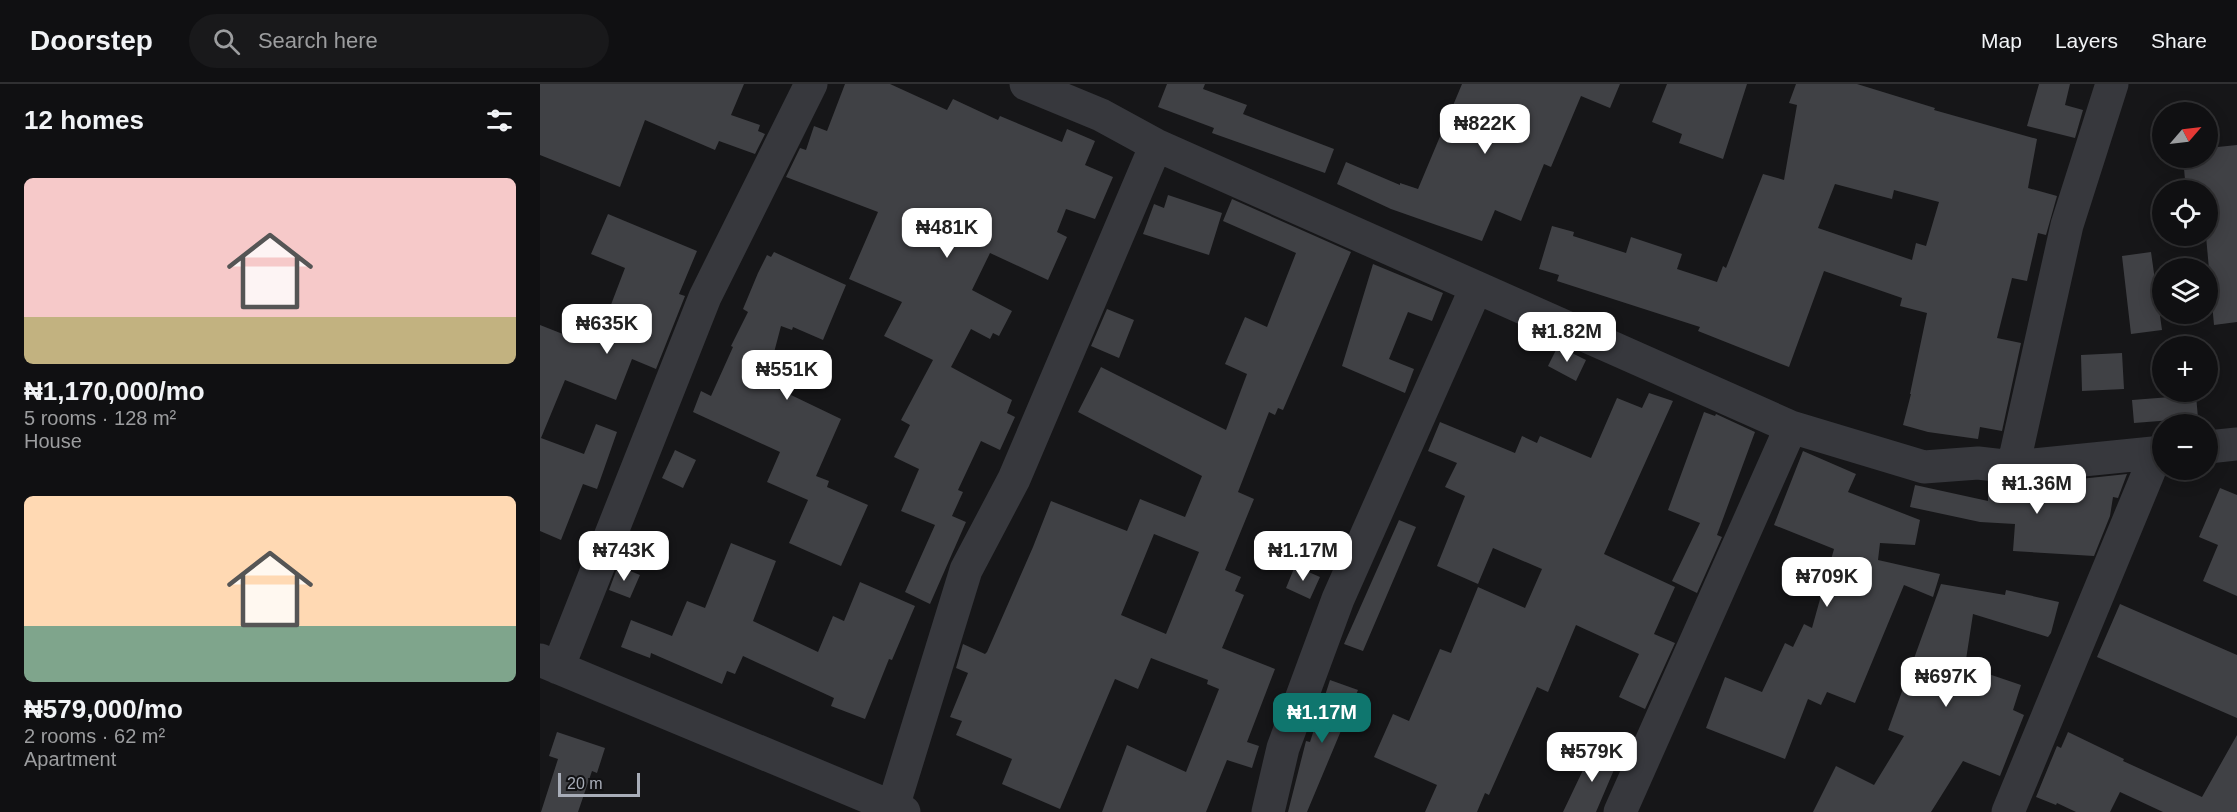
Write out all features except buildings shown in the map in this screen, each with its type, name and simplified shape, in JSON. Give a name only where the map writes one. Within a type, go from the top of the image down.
[{"type":"street","points":[[811,84],[705,297],[549,664],[898,810],[966,570],[1014,479],[1156,145]]},
{"type":"street","points":[[1026,84],[1101,116],[1156,145],[1791,428],[1924,467],[1978,464],[2013,467],[2152,453]]},
{"type":"street","points":[[2013,467],[2067,225],[2112,84]]},
{"type":"street","points":[[1268,812],[1284,748],[1338,599],[1476,288]]},
{"type":"street","points":[[1620,812],[1791,428]]},
{"type":"street","points":[[2218,446],[2237,444]]},
{"type":"street","points":[[2008,812],[2152,471]]}]
